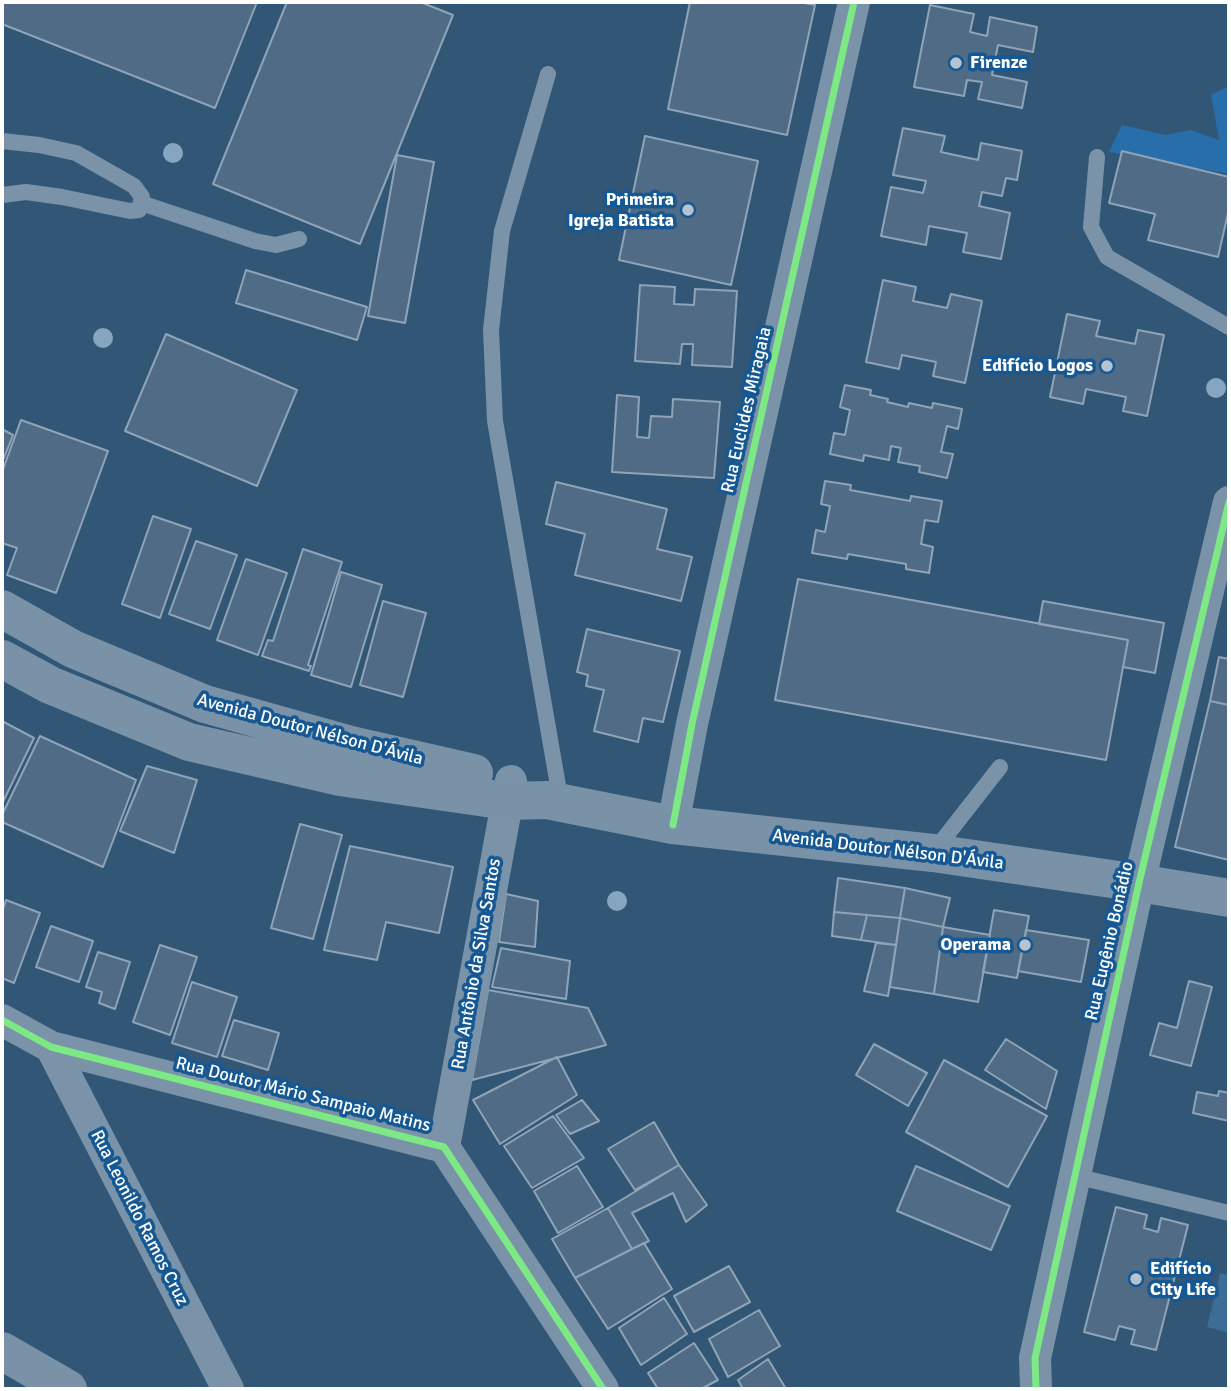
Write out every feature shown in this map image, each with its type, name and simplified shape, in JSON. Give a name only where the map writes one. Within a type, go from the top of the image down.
[{"type":"highway","points":[[2,1351],[68,1389]]},
{"type":"main road","name":"Avenida Doutor Nélson D'Ávila","points":[[2,610],[73,649],[205,704],[509,791],[673,825],[933,853],[1229,898]]},
{"type":"main road","name":"Avenida Doutor Nélson D'Ávila","points":[[2,659],[50,685],[189,742],[340,777],[509,791]]},
{"type":"street","name":"Rua Euclides Miragaia","points":[[673,825],[692,724],[855,2]]},
{"type":"street","name":"Rua Eugênio Bonádio","points":[[1036,1389],[1035,1358],[1139,883],[1229,502]]},
{"type":"street","name":"Rua Antônio da Silva Santos","points":[[444,1147],[509,791]]},
{"type":"street","name":"Rua Doutor Mário Sampaio Matins","points":[[2,1020],[51,1047],[444,1147],[603,1389]]},
{"type":"street","name":"Rua Leonildo Ramos Cruz","points":[[51,1047],[228,1389]]},
{"type":"lane","points":[[548,74],[502,230],[491,330],[495,421],[554,801]]},
{"type":"lane","points":[[2,141],[40,145],[76,153],[134,186],[142,197],[139,210],[130,211],[26,192],[2,195]]},
{"type":"lane","points":[[1097,157],[1091,227],[1107,257],[1229,327]]},
{"type":"lane","points":[[141,203],[255,241],[276,244],[299,240]]},
{"type":"lane","points":[[933,853],[1000,767]]},
{"type":"lane","points":[[1075,1176],[1229,1213]]},
{"type":"shaded area","points":[[1229,86],[1229,174],[1109,152],[1122,125],[1166,135],[1191,130],[1219,140],[1211,95]]},
{"type":"shaded area","points":[[1220,1273],[1229,1275],[1229,1333],[1207,1327]]},
{"type":"building","points":[[3,2],[257,2],[215,108],[2,24]]},
{"type":"building","points":[[287,2],[420,2],[453,15],[360,244],[213,184]]},
{"type":"building","points":[[690,2],[799,2],[815,5],[787,135],[668,109]]},
{"type":"building","name":"Firenze","points":[[930,5],[974,14],[970,32],[987,36],[990,17],[1037,27],[1033,52],[998,45],[992,75],[1027,82],[1022,108],[978,99],[982,82],[967,80],[964,96],[914,87]]},
{"type":"building","points":[[903,128],[945,136],[941,152],[978,160],[981,143],[1022,151],[1017,180],[1006,178],[1002,196],[982,192],[979,206],[1010,213],[1001,259],[963,252],[967,233],[929,226],[926,245],[881,236],[891,187],[923,193],[926,181],[893,175]]},
{"type":"building","name":"Primeira Igreja Batista","points":[[645,136],[758,161],[731,285],[619,260]]},
{"type":"building","points":[[1122,151],[1229,177],[1229,209],[1218,257],[1148,240],[1155,214],[1109,203]]},
{"type":"building","points":[[397,155],[434,162],[405,323],[368,316]]},
{"type":"building","points":[[246,270],[367,307],[357,340],[236,303]]},
{"type":"building","points":[[883,280],[916,287],[913,301],[947,308],[951,294],[982,301],[965,383],[933,376],[936,362],[902,355],[899,369],[866,362]]},
{"type":"building","points":[[640,285],[675,287],[674,304],[694,305],[695,289],[737,291],[732,367],[692,365],[693,344],[682,344],[680,364],[635,361]]},
{"type":"building","name":"Edifício Logos","points":[[1067,314],[1100,321],[1096,336],[1135,344],[1138,330],[1164,335],[1147,416],[1123,411],[1126,397],[1086,389],[1083,404],[1050,397]]},
{"type":"building","points":[[166,334],[297,390],[257,486],[125,431]]},
{"type":"building","points":[[845,385],[871,390],[870,395],[908,407],[909,403],[932,408],[933,403],[962,409],[958,429],[947,426],[941,452],[953,454],[947,478],[919,472],[920,466],[898,462],[901,448],[891,446],[889,460],[864,455],[863,461],[830,454],[834,433],[845,435],[850,410],[840,407]]},
{"type":"building","points":[[617,395],[639,397],[637,437],[649,438],[651,416],[672,417],[673,399],[720,402],[714,478],[612,472]]},
{"type":"building","points":[[21,420],[108,451],[56,593],[7,575],[17,548],[2,543],[2,472]]},
{"type":"building","points":[[2,429],[13,435],[2,463]]},
{"type":"building","points":[[825,481],[851,485],[850,490],[910,501],[911,496],[942,501],[938,522],[925,520],[921,544],[933,547],[929,573],[906,569],[906,564],[848,554],[847,559],[812,553],[816,530],[825,532],[830,506],[821,504]]},
{"type":"building","points":[[556,482],[667,509],[657,549],[692,557],[681,601],[575,575],[585,534],[546,524]]},
{"type":"building","points":[[153,516],[191,529],[160,618],[122,604]]},
{"type":"building","points":[[196,541],[237,555],[210,629],[169,614]]},
{"type":"building","points":[[303,549],[342,562],[308,665],[311,666],[309,671],[262,656],[268,640],[273,641]]},
{"type":"building","points":[[246,559],[287,573],[258,655],[217,640]]},
{"type":"building","points":[[341,572],[382,585],[351,687],[311,675]]},
{"type":"building","points":[[798,579],[1128,640],[1106,760],[775,700]]},
{"type":"building","points":[[383,601],[426,613],[403,697],[360,685]]},
{"type":"building","points":[[1043,601],[1164,623],[1155,673],[1123,667],[1128,640],[1039,624]]},
{"type":"building","points":[[587,629],[680,651],[663,722],[643,718],[638,742],[594,731],[604,690],[586,686],[588,675],[577,672]]},
{"type":"building","points":[[1219,657],[1229,659],[1229,705],[1210,701]]},
{"type":"building","points":[[1210,701],[1229,705],[1229,860],[1175,847]]},
{"type":"building","points":[[2,721],[34,738],[2,804]]},
{"type":"building","points":[[40,736],[136,780],[103,867],[2,822],[2,815]]},
{"type":"building","points":[[147,766],[197,780],[174,853],[120,831]]},
{"type":"building","points":[[300,824],[342,835],[313,939],[271,928]]},
{"type":"building","points":[[350,846],[453,867],[439,933],[386,922],[377,960],[324,950]]},
{"type":"building","points":[[838,878],[905,888],[900,918],[834,912]]},
{"type":"building","points":[[905,888],[950,898],[943,927],[900,918]]},
{"type":"building","points":[[506,894],[538,901],[535,947],[499,942]]},
{"type":"building","points":[[6,900],[40,913],[14,983],[2,978],[2,912]]},
{"type":"building","points":[[994,910],[1029,916],[1017,978],[983,972]]},
{"type":"building","points":[[834,912],[867,915],[861,940],[832,936]]},
{"type":"building","points":[[867,915],[900,918],[896,945],[861,940]]},
{"type":"building","points":[[900,918],[943,927],[934,994],[890,987]]},
{"type":"building","points":[[51,926],[93,941],[79,982],[36,967]]},
{"type":"building","points":[[943,927],[990,935],[978,1002],[934,994]]},
{"type":"building","points":[[1026,930],[1089,940],[1081,982],[1018,971]]},
{"type":"building","points":[[876,943],[896,945],[888,996],[864,991]]},
{"type":"building","points":[[160,945],[197,957],[170,1035],[133,1022]]},
{"type":"building","points":[[501,948],[570,961],[566,999],[492,987]]},
{"type":"building","points":[[98,952],[130,962],[115,1009],[99,1003],[102,992],[86,987]]},
{"type":"building","points":[[1189,981],[1212,987],[1191,1066],[1150,1055],[1159,1023],[1177,1028]]},
{"type":"building","points":[[192,982],[237,997],[217,1057],[172,1043]]},
{"type":"building","points":[[488,990],[588,1008],[606,1045],[472,1080]]},
{"type":"building","points":[[234,1020],[279,1033],[268,1070],[222,1056]]},
{"type":"building","points":[[1006,1039],[1057,1071],[1046,1109],[985,1070]]},
{"type":"building","points":[[874,1044],[927,1073],[908,1106],[856,1075]]},
{"type":"building","points":[[557,1057],[577,1095],[500,1144],[473,1100]]},
{"type":"building","points":[[944,1060],[1047,1116],[1008,1187],[906,1132]]},
{"type":"building","points":[[1219,1091],[1229,1093],[1229,1121],[1193,1113],[1197,1092],[1218,1096]]},
{"type":"building","points":[[582,1100],[599,1121],[570,1134],[556,1115]]},
{"type":"building","points":[[553,1116],[584,1158],[532,1188],[504,1146]]},
{"type":"building","points":[[654,1122],[679,1165],[635,1190],[608,1149]]},
{"type":"building","points":[[679,1165],[707,1205],[686,1222],[673,1193],[632,1213],[649,1241],[632,1249],[608,1208]]},
{"type":"building","points":[[577,1166],[603,1207],[558,1233],[534,1191]]},
{"type":"building","points":[[916,1166],[1010,1206],[991,1250],[897,1211]]},
{"type":"building","name":"Edifício City Life","points":[[1116,1207],[1147,1215],[1144,1228],[1158,1232],[1161,1218],[1188,1225],[1156,1350],[1131,1344],[1135,1330],[1119,1326],[1115,1340],[1084,1332]]},
{"type":"building","points":[[608,1208],[632,1249],[575,1278],[552,1239]]},
{"type":"building","points":[[644,1243],[672,1289],[608,1329],[575,1278]]},
{"type":"building","points":[[729,1266],[750,1302],[694,1332],[674,1296]]},
{"type":"building","points":[[664,1298],[687,1334],[641,1365],[619,1328]]},
{"type":"building","points":[[759,1310],[780,1346],[728,1377],[709,1339]]},
{"type":"building","points":[[694,1343],[718,1380],[701,1389],[658,1389],[648,1373]]},
{"type":"building","points":[[768,1359],[786,1389],[743,1389],[738,1380]]},
{"type":"cycle path","points":[[673,825],[692,724],[854,2]]},
{"type":"cycle path","points":[[1036,1389],[1035,1358],[1139,883],[1229,502]]},
{"type":"cycle path","points":[[2,1020],[51,1047],[444,1147],[603,1389]]},
{"type":"place","name":"Firenze","points":[[956,63]]},
{"type":"place","name":"Primeira Igreja Batista","points":[[688,210]]},
{"type":"place","name":"Edifício Logos","points":[[1107,366]]},
{"type":"place","name":"Operama","points":[[1025,945]]},
{"type":"place","name":"Edifício City Life","points":[[1136,1279]]}]
